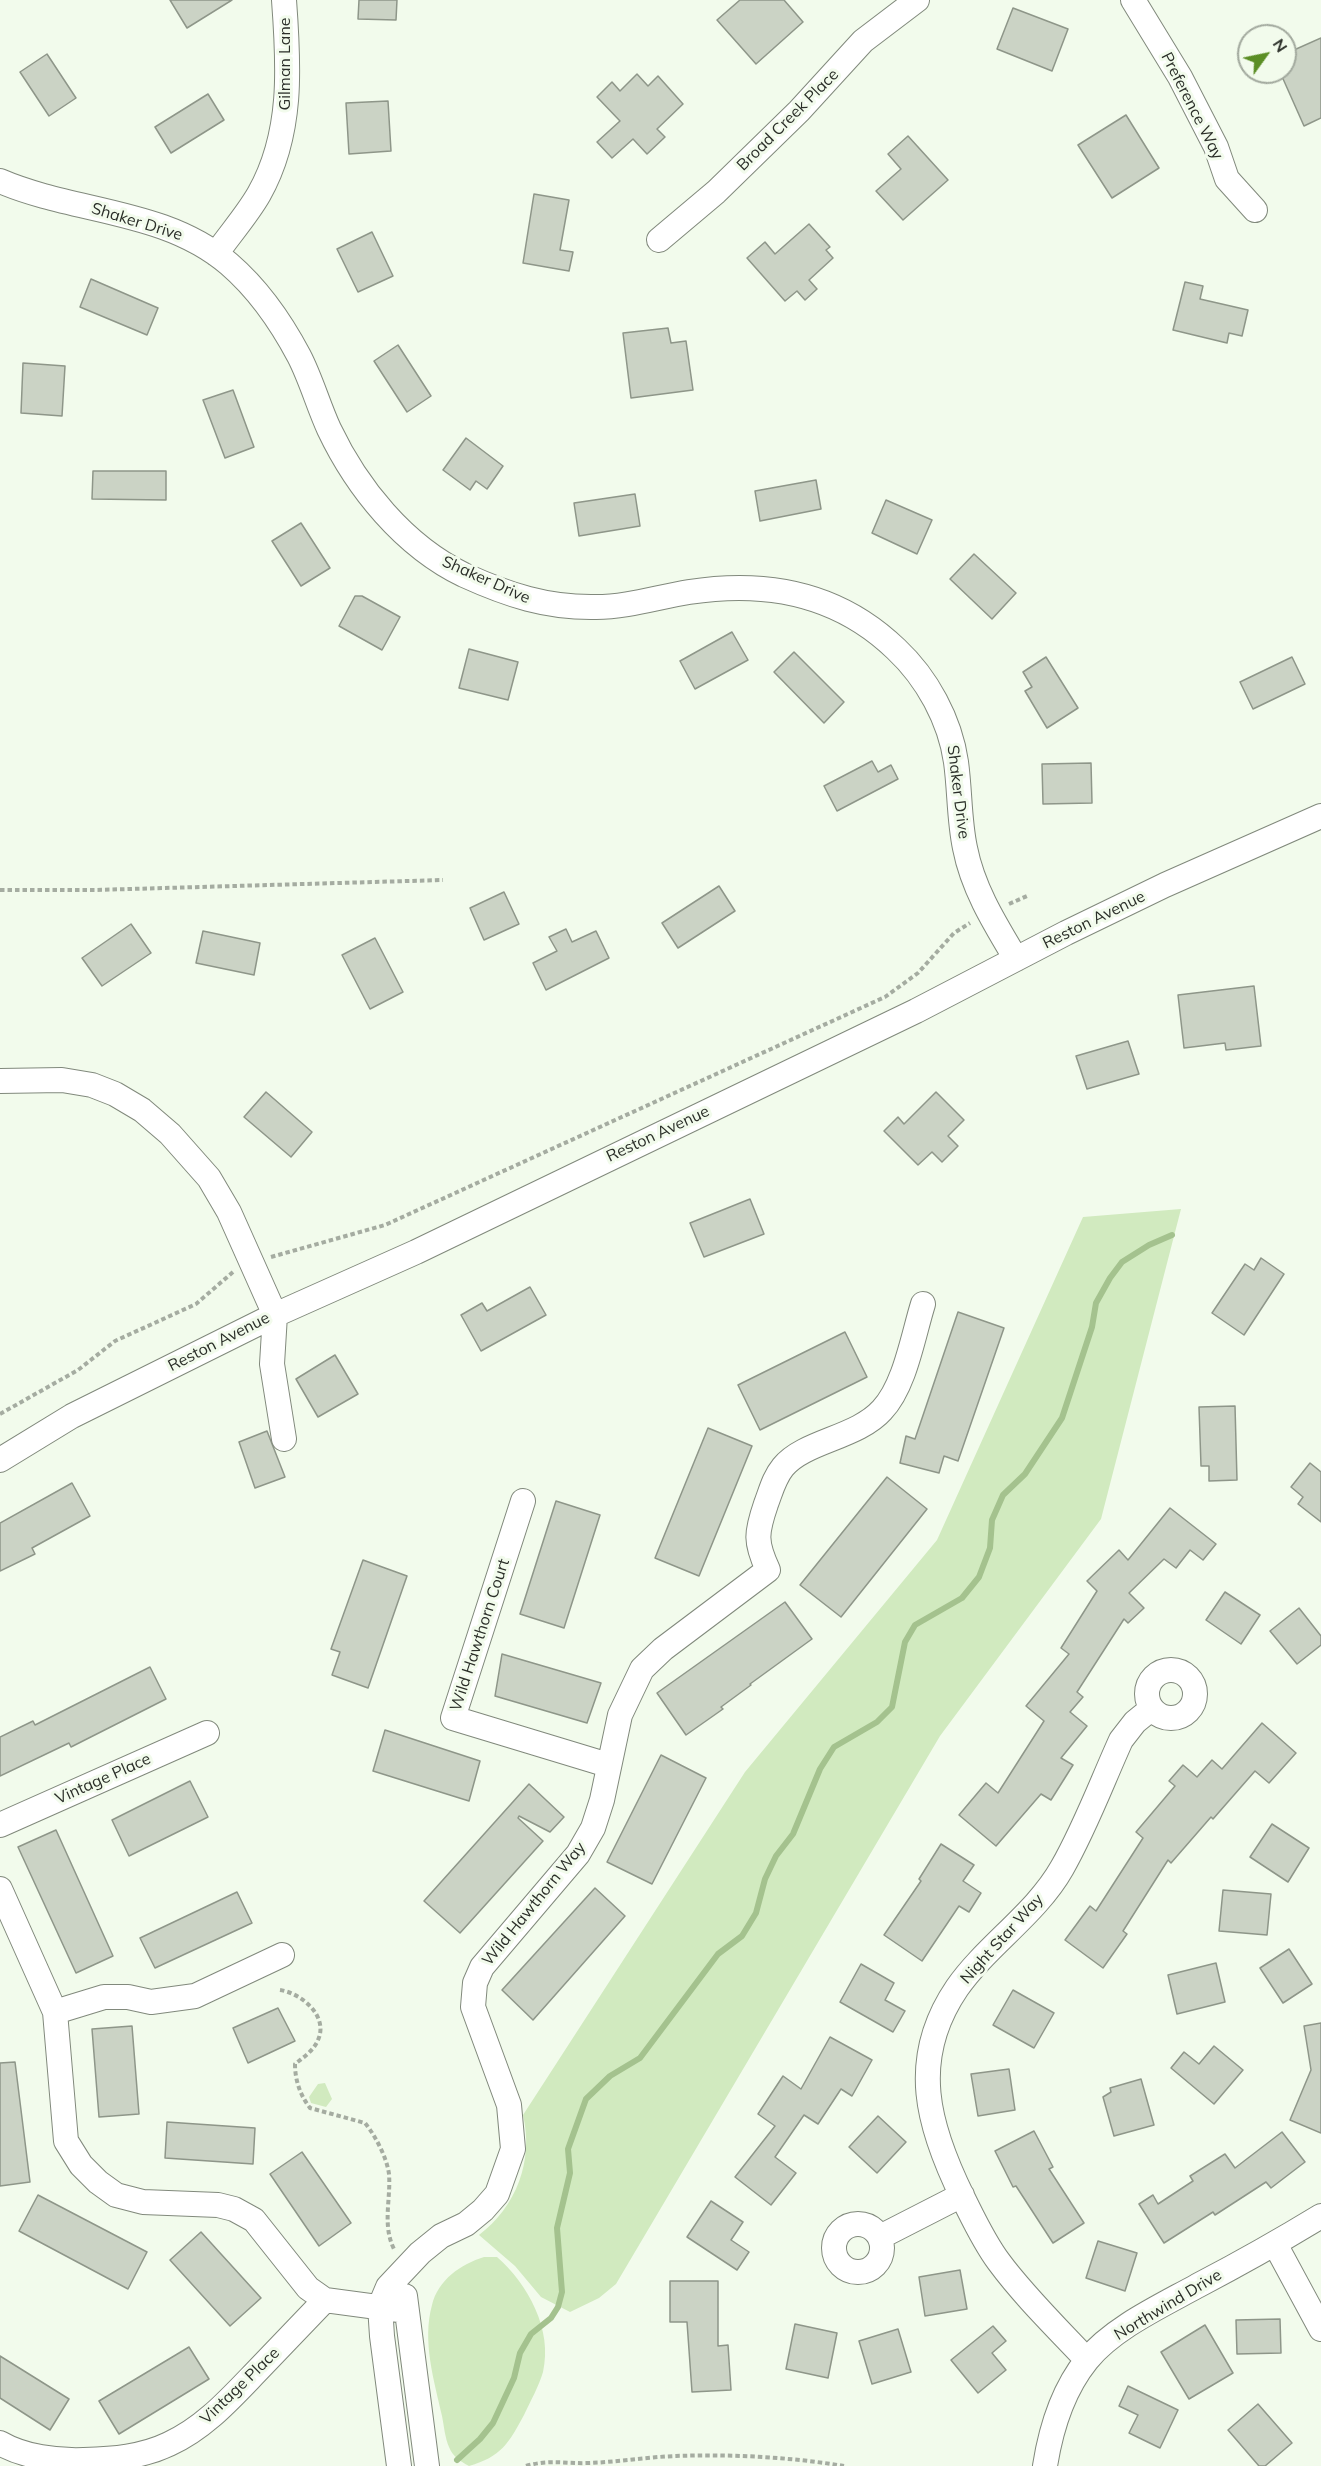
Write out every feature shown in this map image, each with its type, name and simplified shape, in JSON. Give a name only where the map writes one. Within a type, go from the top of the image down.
[{"type":"street","name":"Gilman Lane","points":[[216,254],[258,195],[272,168],[282,136],[287,104],[288,50],[284,0]]},
{"type":"street","name":"Broad Creek Place","points":[[659,240],[716,192],[799,111],[863,41],[917,0]]},
{"type":"street","name":"Preference Way","points":[[1133,0],[1180,77],[1216,147],[1227,179],[1255,210]]},
{"type":"street","name":"Shaker Drive","points":[[0,181],[50,199],[164,227],[216,254],[251,286],[276,318],[299,357],[330,431],[348,463],[380,507],[402,532],[430,555],[460,573],[502,591],[539,603],[563,606],[599,607],[721,588],[762,587],[793,593],[839,609],[866,624],[888,641],[920,676],[938,705],[950,734],[956,760],[965,849],[975,882],[989,914],[1016,959]]},
{"type":"street","name":"Reston Avenue","points":[[0,1460],[72,1416],[275,1315],[416,1252],[926,1007],[1016,959],[1165,885],[1321,816]]},
{"type":"street","points":[[0,1082],[62,1080],[92,1085],[115,1094],[142,1110],[170,1134],[209,1178],[229,1212],[275,1315],[272,1364],[284,1439]]},
{"type":"street","name":"Wild Hawthorn Way","points":[[380,2306],[388,2288],[420,2253],[441,2236],[465,2224],[483,2210],[497,2194],[513,2149],[512,2127],[509,2105],[473,2007],[475,1983],[482,1968],[579,1854],[593,1828],[602,1800],[620,1714],[642,1669],[663,1649],[768,1570],[758,1547],[757,1529],[776,1477],[785,1465],[799,1454],[866,1424],[882,1411],[896,1393],[923,1304]]},
{"type":"street","name":"Wild Hawthorn Court","points":[[522,1501],[453,1718],[608,1765]]},
{"type":"street","name":"Night Star Way","points":[[1087,2361],[1000,2264],[985,2242],[933,2128],[928,2101],[928,2071],[932,2043],[941,2016],[965,1978],[1045,1891],[1062,1869],[1121,1740],[1135,1722],[1151,1709]]},
{"type":"street","name":"Vintage Place","points":[[0,1825],[207,1733]]},
{"type":"street","points":[[0,1889],[56,2013],[66,2141],[81,2165],[98,2182],[116,2195],[143,2202],[218,2205],[234,2209],[254,2220],[308,2288],[325,2300],[407,2311]]},
{"type":"street","points":[[56,2013],[104,1997],[128,1997],[151,2002],[195,1996],[282,1955]]},
{"type":"street","points":[[880,2237],[962,2195]]},
{"type":"street","name":"Northwind Drive","points":[[1045,2466],[1049,2440],[1058,2410],[1074,2379],[1099,2347],[1142,2316],[1275,2244],[1321,2216]]},
{"type":"street","points":[[1275,2244],[1321,2329]]},
{"type":"street","points":[[405,2271],[407,2311],[428,2466]]},
{"type":"street","name":"Vintage Place","points":[[0,2443],[39,2457],[74,2461],[111,2460],[143,2454],[169,2444],[194,2430],[217,2413],[325,2300]]},
{"type":"street","points":[[380,2306],[399,2466]]},
{"type":"path","points":[[0,890],[95,890],[443,880]]},
{"type":"path","points":[[0,1414],[78,1370],[115,1341],[196,1304],[230,1274],[289,1251],[385,1226],[875,1001],[918,973],[954,933],[1027,896]]},
{"type":"path","points":[[280,1989],[301,1997],[316,2013],[320,2026],[320,2037],[314,2048],[296,2064],[295,2079],[305,2102],[310,2108],[365,2123],[377,2142],[389,2172],[387,2226],[392,2244],[405,2271]]},
{"type":"path","points":[[526,2466],[561,2461],[586,2463],[676,2456],[742,2457],[823,2462],[844,2466]]},
{"type":"green space","points":[[1181,1209],[1101,1519],[940,1736],[616,2284],[599,2298],[570,2312],[541,2297],[515,2266],[479,2235],[503,2211],[519,2182],[526,2149],[523,2115],[745,1772],[937,1540],[1083,1217]]},
{"type":"green space","points":[[325,2083],[332,2099],[326,2107],[311,2103],[309,2097],[318,2084]]},
{"type":"green space","points":[[484,2257],[497,2257],[519,2280],[528,2294],[541,2324],[545,2356],[543,2372],[537,2388],[514,2434],[497,2453],[469,2466],[455,2456],[448,2443],[433,2375],[428,2332],[432,2305],[439,2288],[459,2269]]},
{"type":"building","points":[[170,0],[232,0],[187,28]]},
{"type":"building","points":[[359,0],[397,0],[396,20],[358,19]]},
{"type":"building","points":[[740,0],[784,0],[803,22],[756,64],[717,20]]},
{"type":"building","points":[[1013,8],[1068,29],[1052,71],[997,49]]},
{"type":"building","points":[[1321,38],[1321,118],[1304,126],[1285,84],[1297,84],[1297,49]]},
{"type":"building","points":[[47,54],[76,98],[49,116],[20,72]]},
{"type":"building","points":[[637,74],[648,86],[658,76],[683,104],[657,129],[665,137],[647,154],[633,139],[612,158],[597,142],[620,121],[597,97],[612,82],[620,91]]},
{"type":"building","points":[[208,94],[224,120],[171,153],[155,127]]},
{"type":"building","points":[[388,101],[391,151],[349,154],[346,103]]},
{"type":"building","points":[[1126,115],[1159,168],[1112,198],[1078,145]]},
{"type":"building","points":[[908,136],[948,180],[903,220],[876,191],[901,169],[888,154]]},
{"type":"building","points":[[534,194],[569,200],[560,250],[573,252],[569,271],[523,263]]},
{"type":"building","points":[[809,224],[830,247],[826,250],[833,258],[809,280],[817,289],[805,300],[797,291],[785,301],[747,258],[765,242],[775,254]]},
{"type":"building","points":[[372,232],[393,276],[358,292],[337,249]]},
{"type":"building","points":[[91,279],[158,308],[147,335],[80,307]]},
{"type":"building","points":[[1185,282],[1203,286],[1200,299],[1248,310],[1242,336],[1229,333],[1227,343],[1173,330]]},
{"type":"building","points":[[668,328],[671,343],[686,341],[693,390],[631,398],[623,333]]},
{"type":"building","points":[[398,345],[431,396],[407,412],[374,361]]},
{"type":"building","points":[[23,363],[65,366],[62,416],[21,413]]},
{"type":"building","points":[[233,390],[254,447],[225,458],[203,400]]},
{"type":"building","points":[[466,438],[503,466],[487,489],[476,481],[470,490],[443,470]]},
{"type":"building","points":[[93,471],[166,471],[166,500],[92,499]]},
{"type":"building","points":[[816,480],[821,509],[760,521],[755,491]]},
{"type":"building","points":[[635,494],[640,526],[579,536],[574,503]]},
{"type":"building","points":[[886,500],[932,520],[917,554],[872,533]]},
{"type":"building","points":[[301,523],[330,568],[301,586],[272,541]]},
{"type":"building","points":[[974,554],[1016,593],[992,619],[950,579]]},
{"type":"building","points":[[355,596],[362,596],[400,617],[382,650],[339,626]]},
{"type":"building","points":[[732,632],[748,660],[695,689],[680,661]]},
{"type":"building","points":[[469,649],[518,662],[508,700],[459,688]]},
{"type":"building","points":[[794,652],[844,702],[824,723],[774,672]]},
{"type":"building","points":[[1046,657],[1078,708],[1047,728],[1025,691],[1032,687],[1023,672]]},
{"type":"building","points":[[1292,657],[1305,684],[1253,709],[1240,682]]},
{"type":"building","points":[[872,761],[878,772],[891,765],[898,779],[837,811],[824,786]]},
{"type":"building","points":[[1091,763],[1092,803],[1043,804],[1042,764]]},
{"type":"building","points":[[719,886],[735,911],[678,948],[662,923]]},
{"type":"building","points":[[504,892],[519,924],[484,940],[470,908]]},
{"type":"building","points":[[131,924],[151,953],[102,986],[82,958]]},
{"type":"building","points":[[566,929],[572,942],[596,931],[609,958],[546,990],[533,963],[557,951],[549,937]]},
{"type":"building","points":[[203,931],[260,943],[254,975],[196,963]]},
{"type":"building","points":[[375,938],[403,992],[370,1009],[342,955]]},
{"type":"building","points":[[1254,986],[1261,1046],[1226,1050],[1225,1043],[1184,1048],[1178,995]]},
{"type":"building","points":[[1128,1041],[1139,1074],[1087,1089],[1076,1056]]},
{"type":"building","points":[[266,1092],[312,1132],[291,1157],[244,1117]]},
{"type":"building","points":[[936,1092],[964,1120],[948,1136],[958,1146],[942,1162],[932,1152],[918,1165],[884,1131],[898,1117],[904,1124]]},
{"type":"building","points":[[750,1199],[764,1234],[704,1257],[690,1223]]},
{"type":"building","points":[[1261,1258],[1284,1274],[1244,1335],[1212,1313],[1245,1264],[1254,1270]]},
{"type":"building","points":[[530,1287],[546,1315],[481,1351],[461,1315],[482,1303],[487,1311]]},
{"type":"building","points":[[958,1312],[1004,1328],[958,1461],[944,1456],[939,1473],[900,1463],[906,1436],[915,1439]]},
{"type":"building","points":[[845,1332],[867,1377],[760,1430],[738,1385]]},
{"type":"building","points":[[335,1355],[358,1394],[318,1417],[296,1379]]},
{"type":"building","points":[[1235,1406],[1237,1480],[1209,1481],[1209,1466],[1201,1466],[1199,1407]]},
{"type":"building","points":[[708,1428],[752,1446],[699,1576],[655,1558]]},
{"type":"building","points":[[267,1431],[285,1477],[255,1488],[239,1442]]},
{"type":"building","points":[[1310,1463],[1321,1472],[1321,1522],[1298,1504],[1303,1497],[1291,1487]]},
{"type":"building","points":[[887,1477],[927,1509],[841,1617],[800,1585]]},
{"type":"building","points":[[72,1483],[90,1516],[32,1548],[35,1554],[0,1571],[0,1523]]},
{"type":"building","points":[[556,1501],[600,1515],[564,1628],[520,1614]]},
{"type":"building","points":[[1170,1508],[1216,1544],[1203,1560],[1190,1550],[1176,1568],[1164,1559],[1129,1593],[1144,1608],[1128,1623],[1124,1619],[1077,1692],[1083,1697],[1070,1712],[1087,1726],[1061,1758],[1073,1765],[1051,1800],[1041,1794],[996,1846],[959,1815],[986,1783],[998,1793],[1044,1721],[1026,1706],[1069,1654],[1061,1648],[1097,1591],[1087,1581],[1119,1550],[1128,1560]]},
{"type":"building","points":[[363,1560],[407,1576],[368,1688],[332,1675],[340,1652],[331,1649]]},
{"type":"building","points":[[1225,1592],[1260,1615],[1241,1644],[1206,1620]]},
{"type":"building","points":[[785,1602],[812,1639],[686,1735],[657,1693]]},
{"type":"building","points":[[1299,1608],[1321,1636],[1321,1645],[1297,1664],[1270,1631]]},
{"type":"building","points":[[502,1654],[601,1683],[587,1723],[495,1696]]},
{"type":"building","points":[[150,1667],[166,1699],[71,1747],[69,1743],[0,1776],[0,1737],[33,1721],[35,1725]]},
{"type":"building","points":[[1262,1723],[1296,1753],[1269,1783],[1255,1771],[1171,1863],[1168,1860],[1123,1931],[1127,1934],[1103,1968],[1065,1940],[1090,1906],[1096,1911],[1143,1838],[1136,1832],[1175,1786],[1169,1781],[1183,1765],[1197,1777],[1212,1760],[1222,1769]]},
{"type":"building","points":[[385,1730],[480,1761],[469,1801],[373,1771]]},
{"type":"building","points":[[661,1755],[706,1778],[652,1884],[607,1862]]},
{"type":"building","points":[[190,1781],[208,1817],[129,1856],[112,1820]]},
{"type":"building","points":[[529,1784],[564,1817],[550,1832],[519,1816],[518,1818],[543,1841],[460,1933],[424,1901]]},
{"type":"building","points":[[1272,1824],[1309,1848],[1288,1882],[1250,1857]]},
{"type":"building","points":[[56,1830],[113,1956],[76,1973],[18,1847]]},
{"type":"building","points":[[941,1844],[974,1865],[963,1881],[981,1893],[969,1912],[959,1906],[922,1961],[884,1935],[921,1881],[919,1879]]},
{"type":"building","points":[[595,1888],[625,1916],[533,2020],[502,1990]]},
{"type":"building","points":[[1223,1890],[1271,1894],[1267,1935],[1219,1931]]},
{"type":"building","points":[[237,1892],[252,1923],[155,1968],[140,1938]]},
{"type":"building","points":[[1289,1949],[1312,1984],[1283,2003],[1260,1968]]},
{"type":"building","points":[[1216,1963],[1225,2002],[1177,2014],[1168,1975]]},
{"type":"building","points":[[861,1964],[894,1983],[885,2000],[905,2011],[893,2032],[840,2002]]},
{"type":"building","points":[[1013,1990],[1054,2013],[1034,2048],[993,2025]]},
{"type":"building","points":[[278,2008],[295,2041],[248,2063],[233,2028]]},
{"type":"building","points":[[1321,2023],[1321,2133],[1290,2120],[1311,2070],[1304,2026]]},
{"type":"building","points":[[132,2026],[139,2114],[99,2117],[92,2029]]},
{"type":"building","points":[[830,2037],[872,2060],[852,2096],[841,2089],[818,2124],[804,2115],[775,2157],[796,2173],[771,2205],[735,2177],[775,2126],[758,2114],[783,2076],[801,2089]]},
{"type":"building","points":[[1214,2046],[1243,2070],[1214,2104],[1171,2068],[1184,2052],[1199,2064]]},
{"type":"building","points":[[15,2062],[30,2182],[0,2186],[0,2063]]},
{"type":"building","points":[[1009,2069],[1015,2110],[978,2116],[971,2074]]},
{"type":"building","points":[[1141,2079],[1154,2125],[1114,2136],[1103,2097],[1111,2092],[1110,2088]]},
{"type":"building","points":[[878,2116],[906,2142],[877,2173],[849,2147]]},
{"type":"building","points":[[167,2122],[255,2128],[253,2164],[165,2158]]},
{"type":"building","points":[[1034,2131],[1053,2167],[1049,2169],[1084,2223],[1053,2243],[1016,2186],[1013,2187],[995,2151]]},
{"type":"building","points":[[1282,2132],[1305,2162],[1271,2188],[1266,2182],[1215,2215],[1213,2212],[1164,2243],[1139,2204],[1153,2195],[1158,2204],[1193,2181],[1190,2176],[1225,2154],[1235,2168]]},
{"type":"building","points":[[302,2152],[351,2223],[319,2246],[270,2174]]},
{"type":"building","points":[[38,2195],[147,2252],[128,2289],[19,2231]]},
{"type":"building","points":[[711,2201],[743,2222],[731,2240],[749,2252],[737,2270],[687,2237]]},
{"type":"building","points":[[201,2232],[261,2298],[230,2326],[170,2260]]},
{"type":"building","points":[[1098,2241],[1137,2253],[1125,2291],[1086,2278]]},
{"type":"building","points":[[960,2270],[967,2309],[925,2316],[919,2277]]},
{"type":"building","points":[[670,2281],[718,2281],[718,2346],[728,2345],[731,2390],[692,2392],[687,2322],[670,2322]]},
{"type":"building","points":[[1280,2319],[1281,2353],[1237,2354],[1236,2320]]},
{"type":"building","points":[[795,2324],[837,2333],[828,2378],[786,2369]]},
{"type":"building","points":[[1205,2325],[1233,2373],[1189,2399],[1161,2352]]},
{"type":"building","points":[[993,2326],[1006,2341],[992,2353],[1006,2370],[978,2393],[951,2360]]},
{"type":"building","points":[[898,2329],[911,2372],[872,2384],[859,2341]]},
{"type":"building","points":[[189,2347],[209,2379],[119,2434],[99,2401]]},
{"type":"building","points":[[0,2356],[69,2399],[50,2430],[0,2398]]},
{"type":"building","points":[[1128,2386],[1178,2410],[1160,2448],[1129,2433],[1138,2415],[1119,2406]]},
{"type":"building","points":[[1258,2404],[1292,2443],[1265,2466],[1259,2466],[1228,2430]]},
{"type":"waterway","points":[[457,2460],[480,2439],[493,2423],[514,2378],[520,2353],[531,2334],[551,2318],[558,2307],[562,2292],[557,2228],[570,2173],[568,2149],[586,2099],[610,2076],[640,2058],[718,1954],[742,1936],[756,1913],[765,1879],[776,1856],[793,1834],[820,1769],[834,1747],[877,1722],[892,1707],[905,1642],[915,1625],[962,1598],[979,1577],[990,1548],[992,1520],[1003,1495],[1025,1474],[1062,1418],[1092,1327],[1096,1303],[1110,1278],[1122,1262],[1149,1245],[1172,1235]]}]
